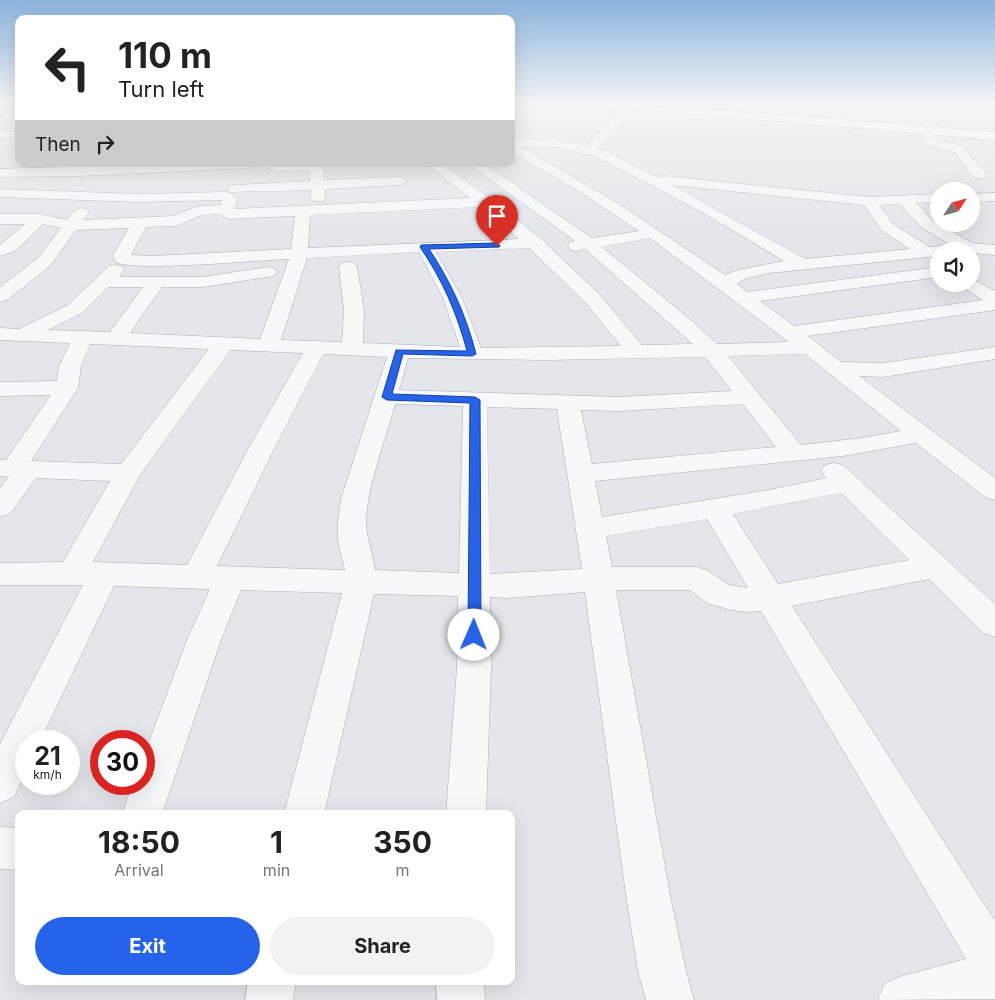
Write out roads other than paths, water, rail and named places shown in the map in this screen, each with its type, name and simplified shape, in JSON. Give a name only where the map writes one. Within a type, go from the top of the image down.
[{"type":"street","points":[[516,149],[653,233],[836,368],[995,490]]},
{"type":"street","points":[[582,149],[590,150],[650,178],[801,264]]},
{"type":"street","points":[[957,149],[980,175]]},
{"type":"street","points":[[0,173],[110,167]]},
{"type":"street","points":[[169,198],[185,167]]},
{"type":"street","points":[[231,258],[237,236],[230,178],[233,167]]},
{"type":"street","points":[[268,346],[296,262],[318,180],[317,170],[313,167]]},
{"type":"street","points":[[480,167],[589,244],[662,304],[712,351],[749,397],[804,453],[847,483],[995,624]]},
{"type":"street","points":[[434,169],[486,202],[540,247],[594,298],[637,353]]},
{"type":"street","points":[[176,221],[199,211],[318,180],[400,172],[405,206]]},
{"type":"street","points":[[650,178],[869,201],[930,199]]},
{"type":"street","points":[[0,193],[92,197],[169,198],[219,196],[234,202],[310,210],[486,202]]},
{"type":"street","points":[[0,296],[44,262],[92,197]]},
{"type":"street","points":[[904,200],[926,223],[958,242]]},
{"type":"street","points":[[869,201],[888,227],[926,252]]},
{"type":"street","points":[[361,208],[364,236]]},
{"type":"street","points":[[0,219],[40,219],[71,225],[140,223],[203,218]]},
{"type":"street","points":[[0,251],[9,247],[40,219]]},
{"type":"street","points":[[140,223],[122,255],[122,258],[125,260],[139,262],[231,258],[348,267],[388,265],[428,253],[508,245],[540,247],[589,244],[653,233]]},
{"type":"street","points":[[102,282],[203,282],[296,262],[364,236],[428,253],[462,319],[472,354]]},
{"type":"street","points":[[980,249],[995,250]]},
{"type":"street","points":[[724,284],[738,275],[763,269],[930,252]]},
{"type":"street","points":[[9,334],[67,314],[75,309],[125,260]]},
{"type":"street","points":[[348,267],[354,310],[352,349]]},
{"type":"street","points":[[742,298],[930,273]]},
{"type":"street","points":[[116,339],[156,283]]},
{"type":"street","points":[[980,290],[995,299]]},
{"type":"street","points":[[789,333],[995,304]]},
{"type":"street","points":[[9,334],[472,354],[637,353],[809,348]]},
{"type":"street","points":[[0,507],[14,469],[67,388],[70,366],[83,337]]},
{"type":"street","points":[[0,784],[128,473],[224,344]]},
{"type":"street","points":[[143,810],[204,640],[213,577],[260,451],[316,348]]},
{"type":"street","points":[[305,810],[361,582],[359,561],[353,541],[352,521],[355,499],[399,352]]},
{"type":"street","points":[[836,368],[883,370],[995,353]]},
{"type":"street","points":[[0,389],[67,388]]},
{"type":"street","points":[[387,397],[568,404],[619,404],[749,397]]},
{"type":"street","points":[[466,810],[474,668],[476,585],[475,400]]},
{"type":"street","points":[[568,404],[599,579],[607,644],[648,895],[662,971],[670,1000]]},
{"type":"street","points":[[580,474],[861,448],[920,434]]},
{"type":"street","points":[[14,469],[128,473]]},
{"type":"street","points":[[590,529],[847,483]]},
{"type":"street","points":[[715,508],[995,964]]},
{"type":"street","points":[[0,574],[88,573],[476,585],[529,585],[599,579],[697,579],[718,594],[747,600],[769,598],[934,567]]},
{"type":"street","points":[[0,848],[15,849]]},
{"type":"street","points":[[902,1000],[995,976]]},
{"type":"street","points":[[269,1000],[271,985]]},
{"type":"street","points":[[460,985],[460,1000]]}]
